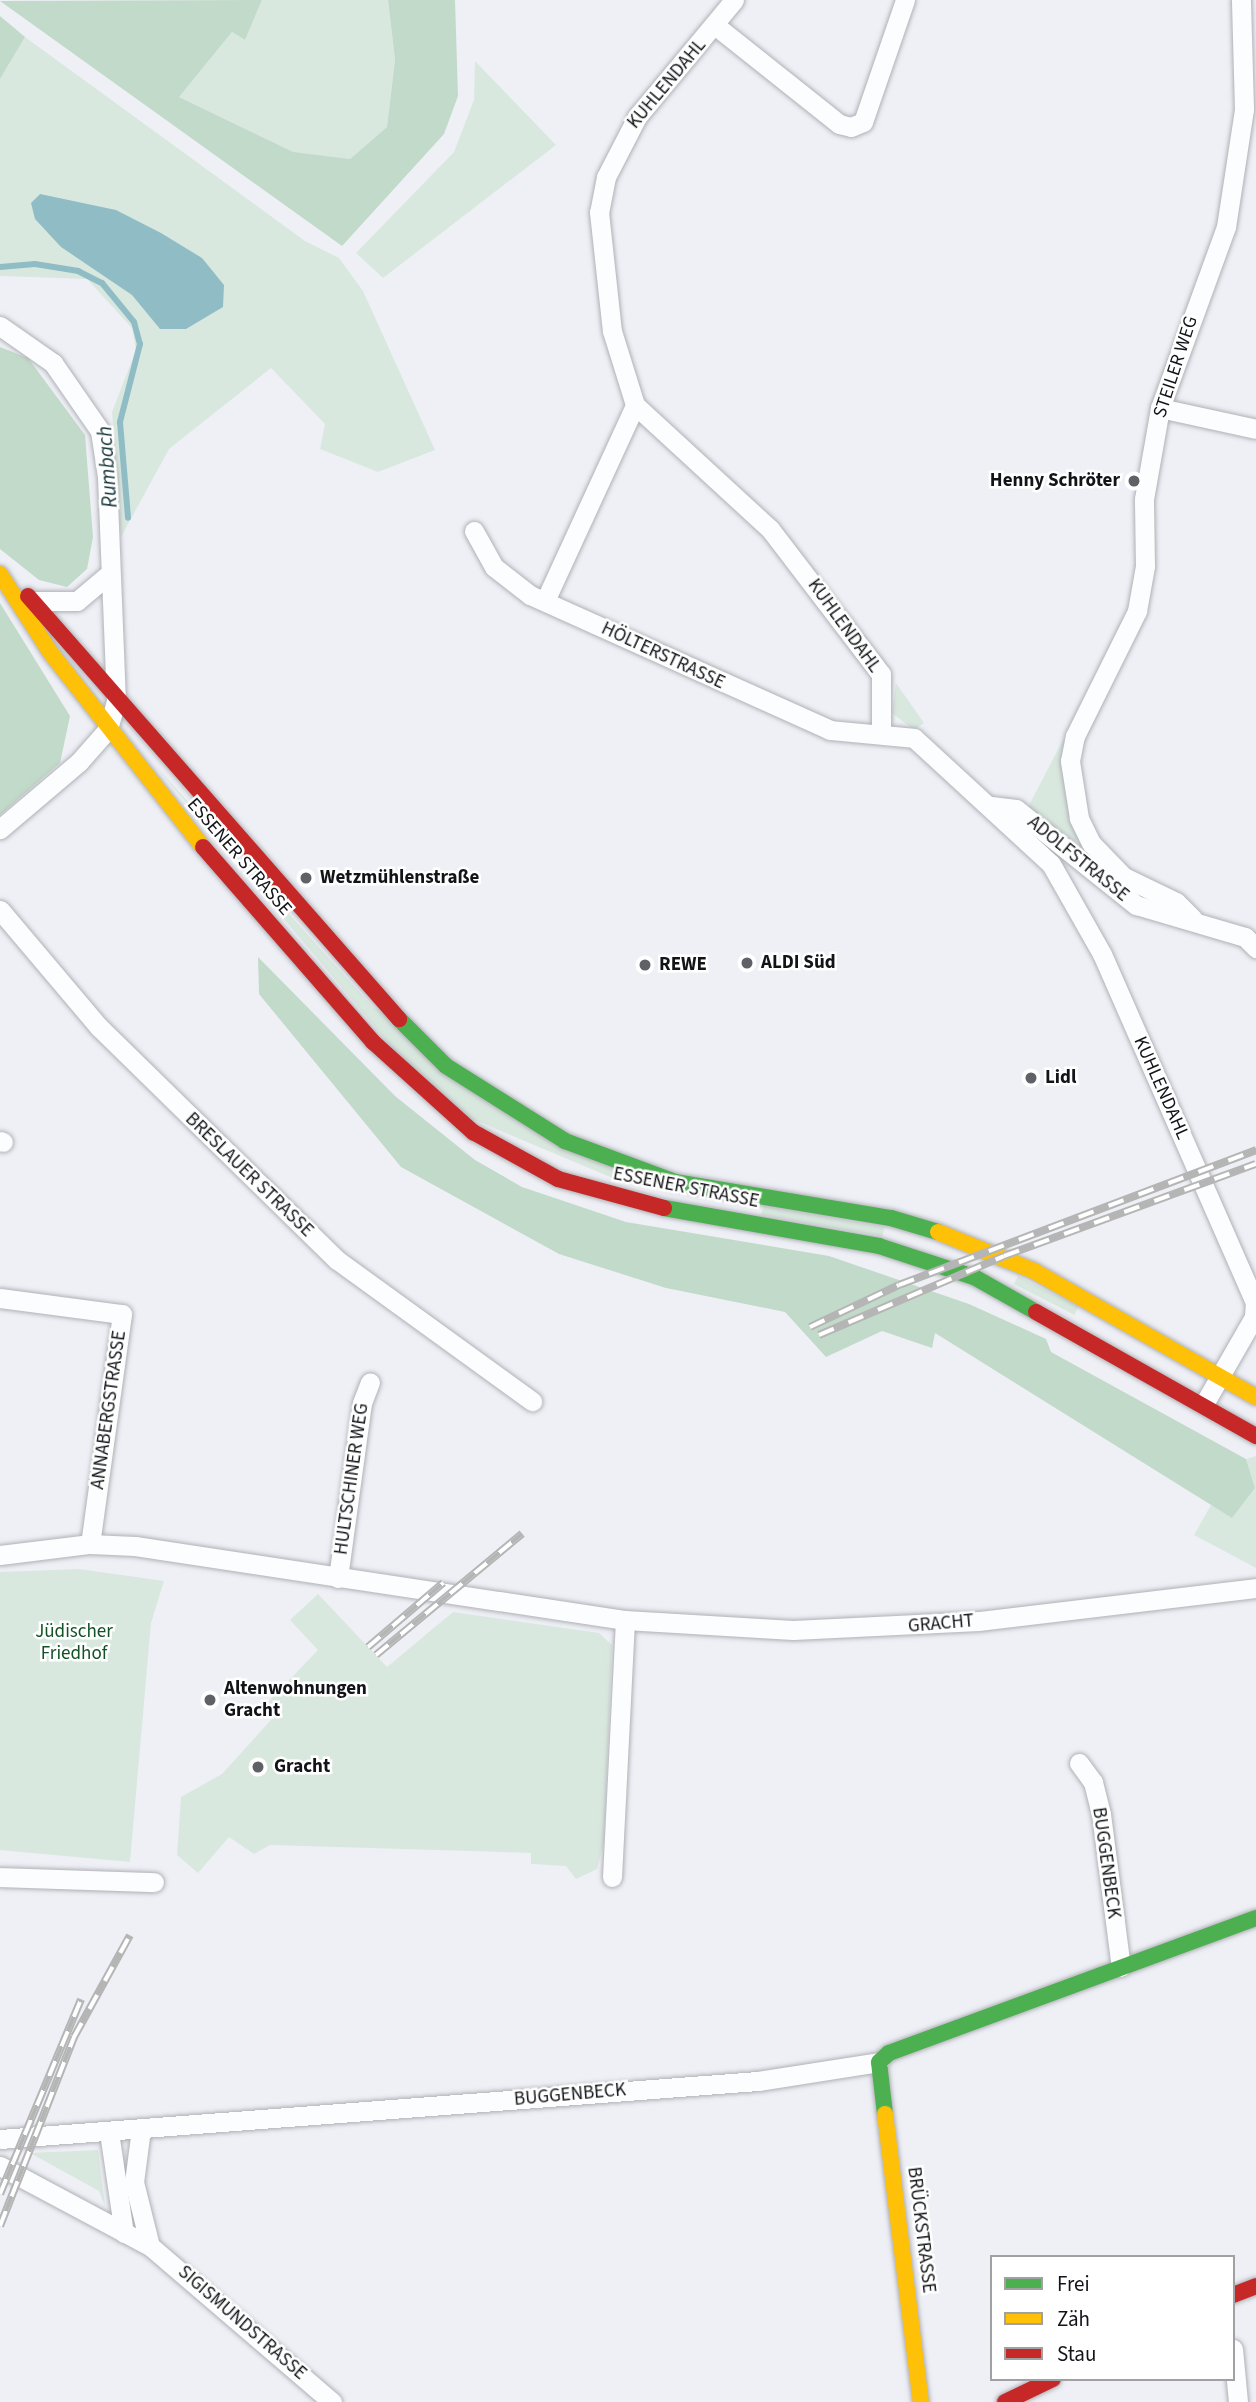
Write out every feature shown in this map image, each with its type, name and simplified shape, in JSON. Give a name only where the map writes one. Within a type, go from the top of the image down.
[{"type":"main road","name":"ESSENER STRASSE","points":[[0,573],[33,601],[116,701],[399,1019],[446,1066],[504,1107],[565,1141],[676,1182],[891,1218],[956,1238],[1034,1271],[1256,1397]]},
{"type":"main road","name":"ESSENER STRASSE","points":[[0,573],[108,729],[373,1042],[416,1086],[513,1158],[622,1200],[878,1246],[942,1266],[1204,1404],[1256,1436]]},
{"type":"main road","name":"BUGGENBECK","points":[[879,2062],[889,2053],[1256,1918]]},
{"type":"main road","name":"BRÜCKSTRASSE","points":[[879,2062],[921,2402]]},
{"type":"main road","points":[[1235,2294],[1256,2286]]},
{"type":"main road","points":[[1005,2402],[1049,2381]]},
{"type":"street","name":"KUHLENDAHL","points":[[734,0],[716,26],[637,117],[606,177],[601,251],[612,331],[635,405],[770,529],[837,611],[881,674],[881,731],[914,738],[937,753],[1051,864],[1080,909],[1255,1302],[1254,1317],[1204,1404]]},
{"type":"street","name":"KUHLENDAHL","points":[[716,26],[839,124],[851,127],[863,122],[905,0]]},
{"type":"street","name":"STEILER WEG","points":[[1193,919],[1177,902],[1124,877],[1091,843],[1071,785],[1075,736],[1137,611],[1145,566],[1144,499],[1160,408],[1226,227],[1244,109],[1241,0]]},
{"type":"street","points":[[0,326],[53,363],[100,431],[107,477],[106,577],[116,701],[108,729],[0,829]]},
{"type":"street","points":[[545,601],[635,405]]},
{"type":"street","points":[[1160,408],[1256,429]]},
{"type":"street","name":"HÖLTERSTRASSE","points":[[474,531],[510,583],[545,601],[830,730],[881,731]]},
{"type":"street","points":[[33,601],[77,601],[106,577]]},
{"type":"street","name":"ADOLFSTRASSE","points":[[991,806],[1016,809],[1120,896],[1252,940]]},
{"type":"street","name":"BRESLAUER STRASSE","points":[[0,910],[99,1027],[338,1261],[532,1401]]},
{"type":"street","name":"ANNABERGSTRASSE","points":[[0,1298],[122,1314],[90,1544]]},
{"type":"street","name":"HULTSCHINER WEG","points":[[338,1578],[362,1403],[370,1382]]},
{"type":"street","name":"GRACHT","points":[[0,1555],[90,1544],[625,1620],[886,1628],[1256,1588]]},
{"type":"street","points":[[612,1877],[625,1620]]},
{"type":"street","name":"BUGGENBECK","points":[[1079,1763],[1093,1782],[1101,1814],[1121,1967]]},
{"type":"street","points":[[0,1877],[154,1882]]},
{"type":"street","name":"BUGGENBECK","points":[[0,2139],[758,2081],[879,2062]]},
{"type":"street","points":[[141,2129],[134,2182],[150,2246]]},
{"type":"street","points":[[108,2132],[124,2233]]},
{"type":"street","name":"SIGISMUNDSTRASSE","points":[[0,2166],[150,2246],[332,2402]]},
{"type":"street","points":[[1235,2370],[1238,2402]]},
{"type":"green space","points":[[262,0],[388,0],[395,60],[387,127],[350,159],[293,153],[179,97],[232,32],[245,40]]},
{"type":"green space","points":[[262,0],[245,40],[232,32],[179,97],[293,152],[350,159],[387,127],[395,60],[388,0],[455,0],[458,96],[444,134],[342,246],[0,1]]},
{"type":"green space","points":[[0,16],[25,37],[0,79]]},
{"type":"green space","points":[[25,37],[305,241],[339,258],[363,291],[435,450],[378,472],[320,449],[325,424],[271,368],[169,449],[121,537],[112,412],[136,350],[132,328],[87,279],[0,276],[0,79]]},
{"type":"green space","points":[[475,61],[556,145],[383,278],[356,253],[454,152],[474,100]]},
{"type":"green space","points":[[0,347],[28,358],[85,435],[93,537],[87,569],[67,587],[39,580],[0,549]]},
{"type":"green space","points":[[0,603],[70,716],[60,763],[0,815]]},
{"type":"green space","points":[[896,683],[924,723],[914,730],[892,713]]},
{"type":"green space","points":[[1064,738],[1079,840],[1063,844],[1026,811]]},
{"type":"green space","points":[[152,762],[372,1006],[617,1173],[615,1179],[470,1118],[412,1071]]},
{"type":"green space","points":[[258,957],[395,1096],[475,1160],[522,1187],[626,1222],[829,1256],[969,1304],[1046,1339],[1051,1352],[1246,1459],[1255,1488],[1232,1518],[935,1333],[932,1348],[882,1331],[826,1357],[785,1312],[666,1288],[559,1254],[401,1167],[259,994]]},
{"type":"green space","points":[[763,1206],[884,1227],[883,1236],[761,1215]]},
{"type":"green space","points":[[1018,1276],[1079,1307],[1075,1315],[1014,1284]]},
{"type":"green space","points":[[1256,1456],[1256,1568],[1194,1535],[1211,1505],[1232,1517],[1255,1488],[1246,1459]]},
{"type":"green space","name":"Jüdischer Friedhof","points":[[79,1569],[164,1581],[151,1623],[130,1862],[0,1850],[0,1572]]},
{"type":"green space","points":[[318,1594],[387,1667],[453,1612],[599,1633],[612,1645],[604,1843],[597,1869],[576,1879],[566,1866],[531,1864],[531,1853],[270,1845],[254,1854],[229,1837],[198,1873],[177,1855],[181,1797],[222,1774],[279,1711],[268,1702],[318,1650],[290,1620]]},
{"type":"green space","points":[[98,2150],[105,2206],[99,2191],[30,2153]]},
{"type":"water","points":[[40,194],[116,210],[202,258],[224,285],[223,307],[186,329],[160,329],[132,295],[61,247],[35,219],[31,203]]},
{"type":"waterway","name":"Rumbach","points":[[0,267],[35,264],[78,271],[102,283],[134,322],[140,344],[120,422],[128,518]]},
{"type":"railway","points":[[810,1327],[899,1285],[1256,1150]]},
{"type":"railway","points":[[819,1335],[1004,1256],[1256,1164]]},
{"type":"railway","points":[[376,1655],[522,1534]]},
{"type":"railway","points":[[368,1647],[443,1583]]},
{"type":"railway","points":[[0,2226],[74,2037],[130,1935]]},
{"type":"railway","points":[[0,2194],[81,1999]]},
{"type":"traffic: fast","points":[[399,1019],[446,1066],[565,1141],[675,1182],[891,1218],[938,1232]]},
{"type":"traffic: fast","points":[[664,1208],[879,1246],[974,1277],[1036,1312]]},
{"type":"traffic: fast","points":[[885,2114],[879,2062],[889,2053],[1256,1918]]},
{"type":"traffic: slow","points":[[0,574],[50,652],[203,847]]},
{"type":"traffic: slow","points":[[938,1232],[1034,1271],[1256,1397]]},
{"type":"traffic: slow","points":[[885,2114],[921,2402]]},
{"type":"traffic: jam","points":[[28,596],[399,1019]]},
{"type":"traffic: jam","points":[[203,847],[373,1042],[473,1132],[558,1179],[664,1208]]},
{"type":"traffic: jam","points":[[1036,1312],[1256,1436]]},
{"type":"traffic: jam","points":[[1235,2294],[1256,2286]]},
{"type":"traffic: jam","points":[[1005,2402],[1049,2381]]},
{"type":"place","name":"Henny Schröter","points":[[1134,481]]},
{"type":"place","name":"Wetzmühlenstraße","points":[[306,878]]},
{"type":"place","name":"ALDI Süd","points":[[747,963]]},
{"type":"place","name":"REWE","points":[[645,965]]},
{"type":"place","name":"Lidl","points":[[1031,1078]]},
{"type":"place","name":"Altenwohnungen Gracht","points":[[210,1700]]},
{"type":"place","name":"Gracht","points":[[258,1767]]}]
